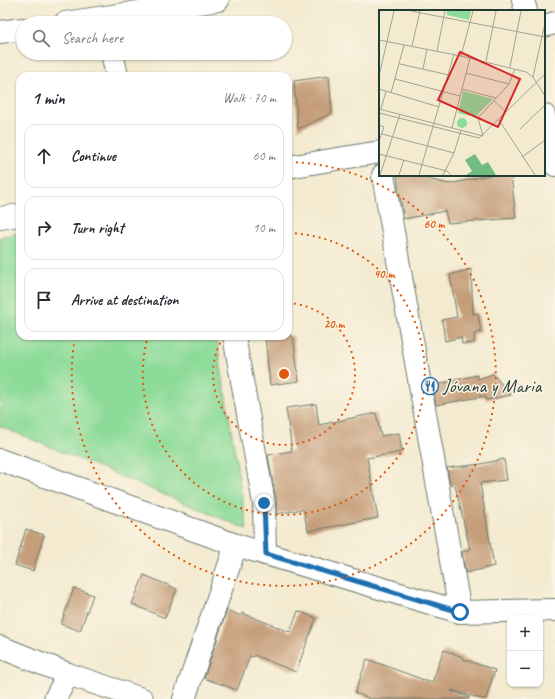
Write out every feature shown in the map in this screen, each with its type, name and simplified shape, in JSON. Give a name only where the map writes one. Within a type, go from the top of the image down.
[{"type":"street","points":[[93,16],[105,13],[218,0]]},
{"type":"street","points":[[523,0],[526,10]]},
{"type":"street","points":[[545,26],[555,24]]},
{"type":"street","points":[[0,32],[16,30]]},
{"type":"street","points":[[113,60],[115,72]]},
{"type":"street","points":[[545,123],[555,165]]},
{"type":"street","points":[[292,166],[379,155]]},
{"type":"street","points":[[383,176],[460,612]]},
{"type":"street","points":[[0,218],[16,216]]},
{"type":"street","points":[[235,340],[264,503],[266,554]]},
{"type":"street","points":[[0,460],[236,545],[460,612],[555,610]]},
{"type":"street","points":[[184,699],[236,545]]},
{"type":"street","points":[[0,647],[68,674],[142,699]]},
{"type":"street","points":[[55,699],[68,674]]},
{"type":"green space","points":[[16,234],[16,340],[217,340],[247,529],[0,426],[0,237]]},
{"type":"building","points":[[329,76],[332,113],[298,129],[294,81]]},
{"type":"building","points":[[397,176],[423,176],[423,178],[449,184],[485,176],[511,176],[516,218],[448,223],[445,211],[404,219]]},
{"type":"building","points":[[471,269],[473,314],[478,313],[481,332],[474,334],[474,343],[462,344],[461,337],[445,341],[442,320],[457,317],[450,275]]},
{"type":"building","points":[[293,336],[299,381],[270,385],[265,340],[292,340]]},
{"type":"building","points":[[493,374],[511,395],[486,400],[485,396],[436,405],[434,392],[438,391],[436,385],[477,375],[478,379]]},
{"type":"building","points":[[316,404],[319,425],[376,413],[381,436],[399,433],[402,452],[367,458],[378,518],[308,531],[303,509],[277,514],[268,455],[292,451],[286,408]]},
{"type":"building","points":[[504,459],[507,480],[480,483],[494,566],[466,573],[462,552],[470,549],[455,485],[450,485],[447,468],[481,464]]},
{"type":"building","points":[[26,529],[44,535],[33,571],[15,565]]},
{"type":"building","points":[[144,575],[177,589],[165,618],[132,604]]},
{"type":"building","points":[[74,588],[93,595],[80,631],[61,624]]},
{"type":"building","points":[[227,610],[241,616],[242,613],[290,632],[298,611],[316,618],[296,672],[254,655],[253,657],[250,656],[237,690],[204,678]]},
{"type":"building","points":[[444,650],[463,657],[463,659],[495,670],[486,699],[452,690],[451,691],[469,697],[468,699],[371,699],[355,693],[367,659],[432,683]]},
{"type":"place","name":"Jóvana y Maria","points":[[430,386]]},
{"type":"route","points":[[264,503],[266,554],[460,612]]}]
